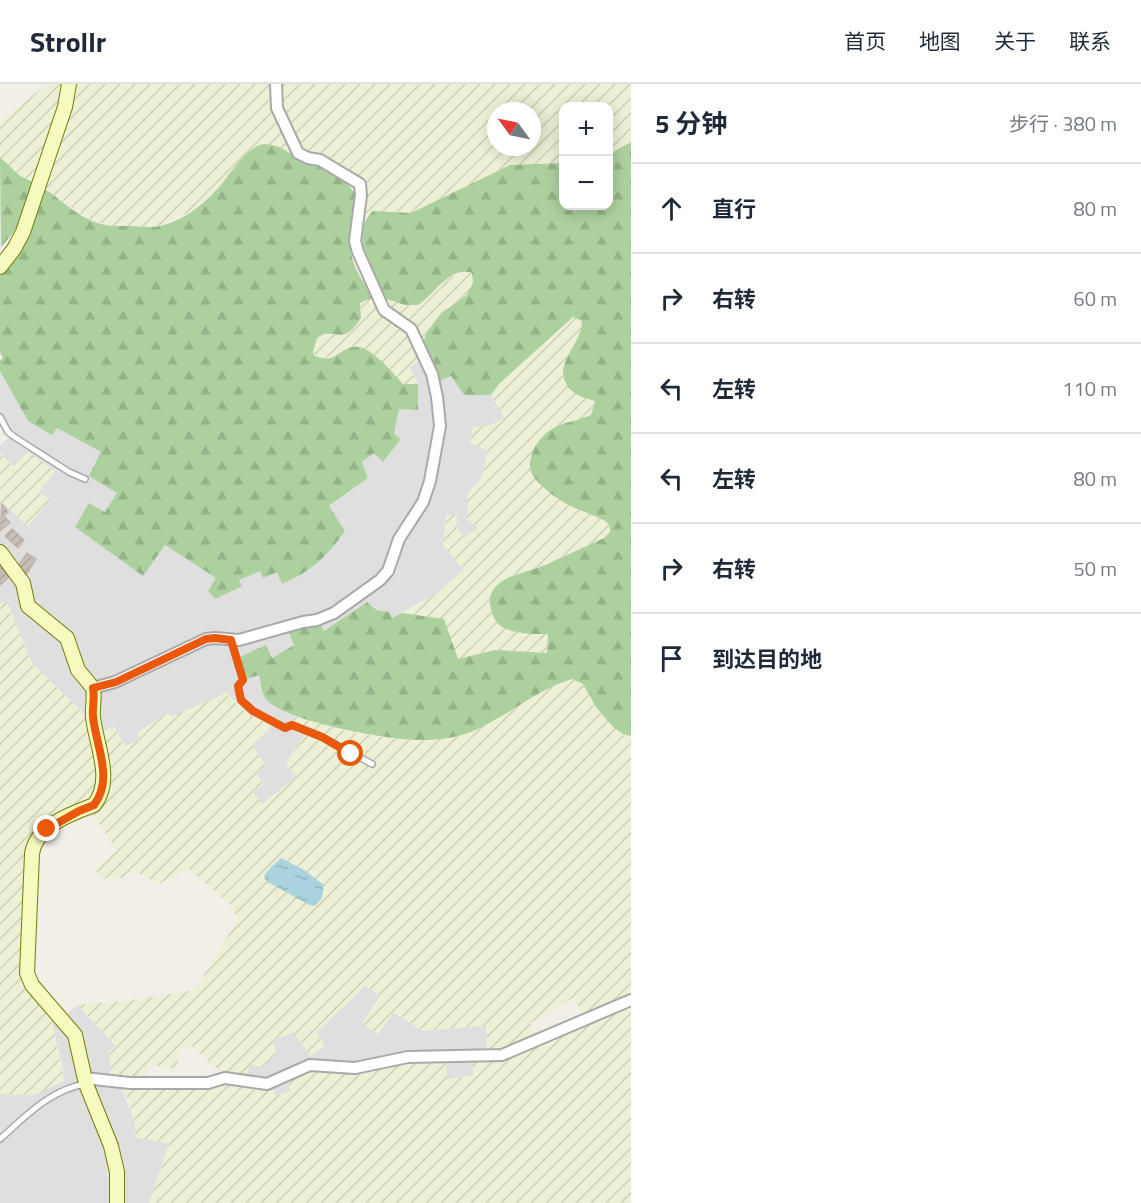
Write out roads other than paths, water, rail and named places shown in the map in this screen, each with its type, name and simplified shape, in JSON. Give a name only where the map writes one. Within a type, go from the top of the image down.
[{"type":"street","points":[[0,267],[14,249],[23,232],[65,107],[69,84]]},
{"type":"street","points":[[93,688],[116,682],[197,642],[215,638],[239,640],[324,618],[384,575],[391,564],[399,539],[423,502],[430,481],[440,426],[438,397],[432,374],[414,334],[406,324],[384,310],[358,252],[355,241],[361,195],[360,184],[320,160],[298,153],[277,108],[276,84]]},
{"type":"street","points":[[0,552],[23,584],[28,606],[67,638],[78,670],[93,688],[93,714],[104,774],[103,789],[94,805],[40,833],[34,843],[27,941],[28,978],[75,1035],[85,1081],[111,1146],[117,1172],[117,1203]]},
{"type":"street","points":[[85,1081],[208,1083],[225,1078],[267,1084],[310,1065],[355,1068],[408,1057],[502,1055],[631,1000]]},
{"type":"lane","points":[[0,417],[8,432],[13,436],[69,472],[85,479]]},
{"type":"lane","points":[[231,640],[243,680],[238,686],[241,700],[253,711],[285,728],[292,725],[322,737],[372,764]]},
{"type":"lane","points":[[0,1139],[39,1104],[85,1081]]},
{"type":"water","points":[[281,858],[304,870],[324,885],[322,898],[315,906],[309,905],[266,881],[264,876]]}]
